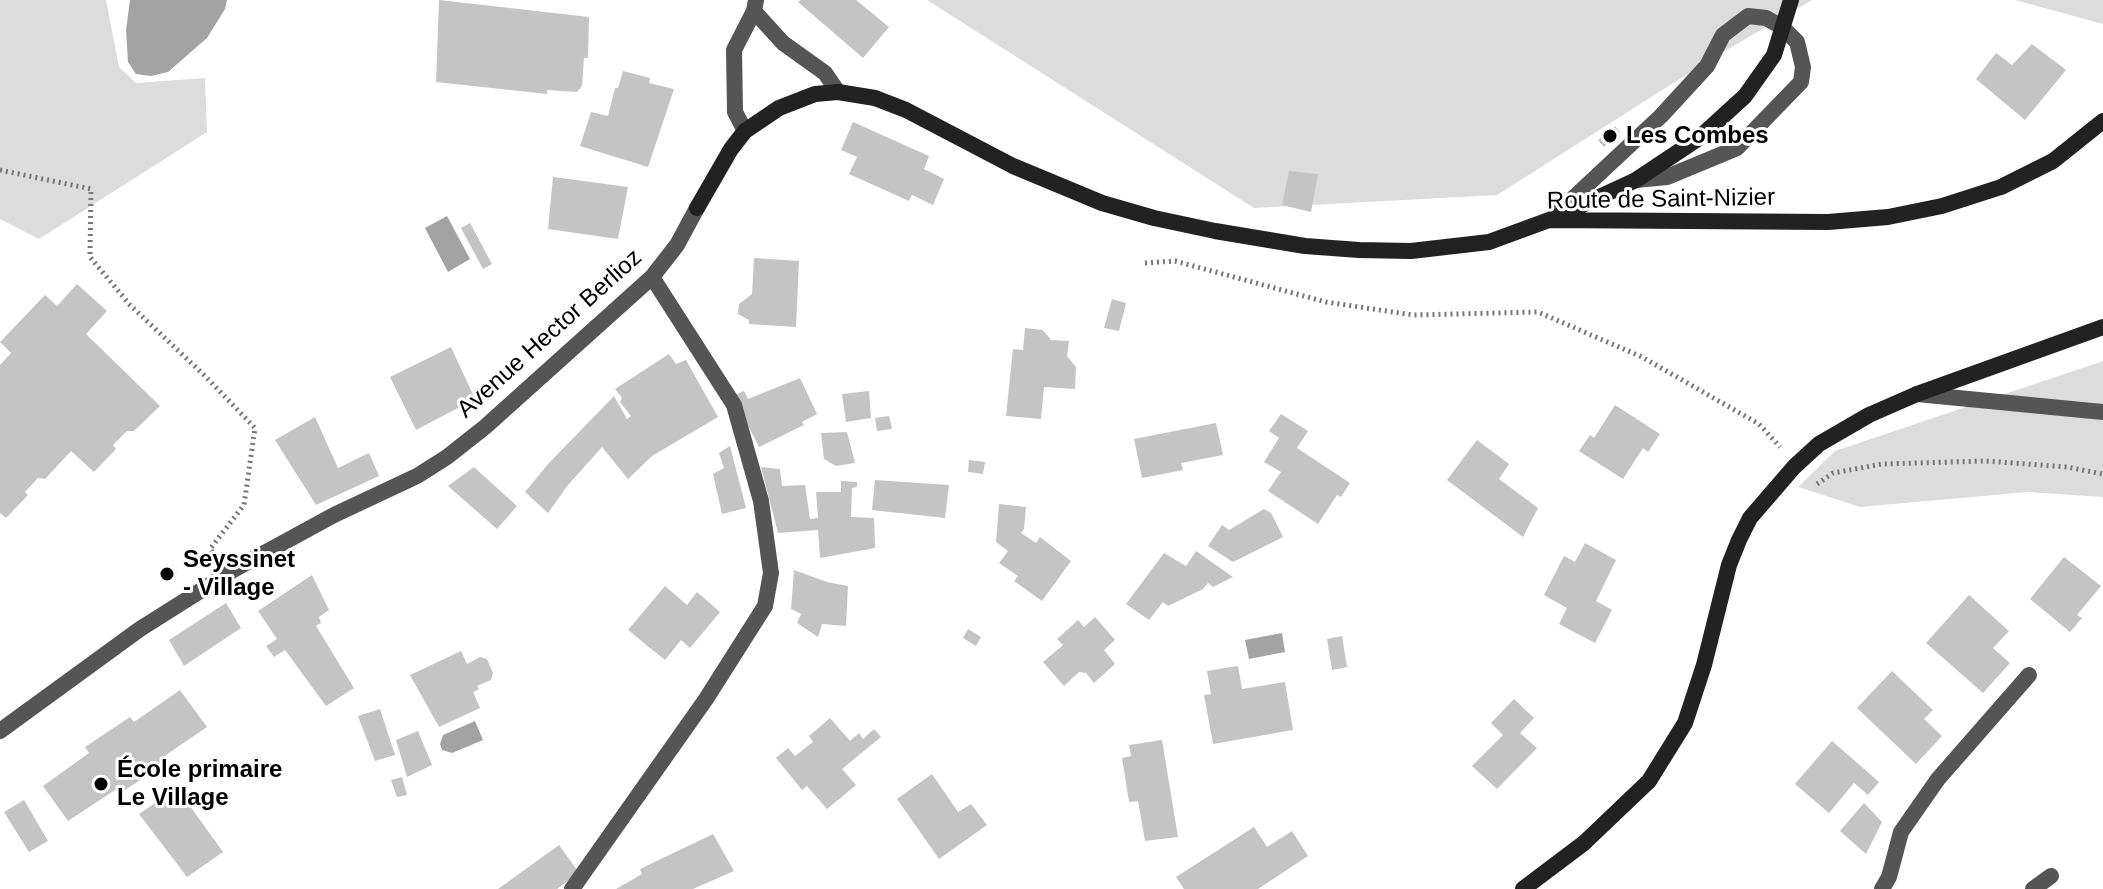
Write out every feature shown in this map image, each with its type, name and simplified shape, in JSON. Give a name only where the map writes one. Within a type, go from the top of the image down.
[{"type":"main road","points":[[1549,220],[1636,180],[1699,138],[1745,96],[1774,55],[1791,0]]},
{"type":"main road","name":"Avenue Hector Berlioz","points":[[697,208],[745,131],[779,108],[815,94],[838,92],[875,98],[906,110],[1025,171],[1102,203],[1154,218]]},
{"type":"main road","name":"Route de Saint-Nizier","points":[[1154,218],[1305,246],[1411,251],[1489,242],[1549,220],[1828,222],[1888,217],[1942,206],[2001,187],[2053,161],[2103,121]]},
{"type":"main road","points":[[1523,889],[1584,843],[1649,781],[1685,723],[1739,540],[1750,518],[1794,467],[1819,444],[1869,415],[1917,394],[2103,327]]},
{"type":"street","points":[[745,131],[735,112],[734,50],[755,5],[783,43],[825,73],[838,92]]},
{"type":"street","points":[[1549,220],[1661,116],[1707,66],[1723,35],[1748,16],[1766,18],[1782,27],[1797,42],[1803,67],[1801,82],[1737,148],[1667,177],[1636,180]]},
{"type":"street","name":"Avenue Hector Berlioz","points":[[0,731],[140,629],[227,574],[320,522],[417,476],[447,457],[485,427],[652,277],[677,245],[697,208]]},
{"type":"street","points":[[572,889],[706,699],[765,606],[771,573],[761,501],[734,405],[652,277]]},
{"type":"street","points":[[1917,394],[2103,412]]},
{"type":"street","points":[[1882,889],[1889,877],[1901,832],[1938,779],[2029,675]]},
{"type":"street","points":[[2033,889],[2051,876]]},
{"type":"path","points":[[0,170],[91,189],[90,257],[130,305],[255,428],[244,505],[210,549],[227,574]]},
{"type":"path","points":[[1145,263],[1175,261],[1326,302],[1413,315],[1538,312],[1642,357],[1759,424],[1776,441],[1794,467]]},
{"type":"path","points":[[1807,490],[1833,473],[1882,464],[1986,461],[2067,467],[2103,474]]},
{"type":"shaded area","points":[[0,0],[106,0],[119,67],[136,83],[205,78],[207,132],[39,239],[0,219]]},
{"type":"shaded area","points":[[130,0],[227,0],[225,9],[207,38],[168,72],[151,76],[136,74],[128,62],[126,30]]},
{"type":"shaded area","points":[[927,0],[1812,0],[1708,61],[1497,195],[1254,208]]},
{"type":"shaded area","points":[[2015,0],[2103,0],[2103,24]]},
{"type":"shaded area","points":[[447,216],[470,259],[448,272],[425,228]]},
{"type":"shaded area","points":[[2103,361],[2103,497],[2028,492],[1860,507],[1798,487],[1835,451]]},
{"type":"shaded area","points":[[1282,633],[1285,652],[1249,659],[1245,640]]},
{"type":"shaded area","points":[[475,721],[483,740],[452,753],[442,750],[443,735]]},
{"type":"building","points":[[439,0],[589,17],[588,58],[584,58],[582,86],[577,92],[547,90],[547,94],[436,82]]},
{"type":"building","points":[[856,0],[889,27],[863,58],[798,2]]},
{"type":"building","points":[[2032,44],[2066,70],[2025,120],[1976,79],[1996,53],[2012,65]]},
{"type":"building","points":[[623,71],[650,78],[649,83],[674,89],[648,167],[580,146],[591,112],[608,116]]},
{"type":"building","points":[[853,122],[929,156],[924,169],[944,179],[933,205],[912,195],[909,201],[849,174],[857,157],[841,150]]},
{"type":"building","name":"Les Combes","points":[[1615,126],[1620,132],[1604,147],[1598,140]]},
{"type":"building","points":[[1289,171],[1318,174],[1311,212],[1282,205]]},
{"type":"building","points":[[553,177],[628,187],[618,239],[548,229]]},
{"type":"building","points":[[470,223],[492,264],[483,269],[461,228]]},
{"type":"building","points":[[754,258],[799,261],[796,327],[749,324],[749,320],[738,314],[739,304],[752,294]]},
{"type":"building","points":[[77,284],[107,311],[86,334],[160,406],[134,431],[127,431],[113,445],[116,449],[94,472],[71,451],[45,479],[38,478],[25,492],[28,495],[6,518],[0,513],[0,365],[11,353],[0,342],[45,295],[57,306]]},
{"type":"building","points":[[1112,299],[1126,303],[1119,331],[1104,328]]},
{"type":"building","points":[[1025,328],[1043,330],[1051,340],[1069,341],[1067,356],[1076,367],[1075,389],[1044,387],[1041,419],[1006,416],[1013,349],[1023,350]]},
{"type":"building","points":[[451,347],[475,399],[416,430],[390,377]]},
{"type":"building","points":[[669,354],[676,364],[686,360],[718,417],[652,456],[628,479],[602,447],[548,513],[525,492],[614,396],[627,419],[631,416],[615,389]]},
{"type":"building","points":[[800,378],[817,414],[802,422],[804,425],[759,447],[735,395],[744,391],[748,399]]},
{"type":"building","points":[[869,391],[871,418],[846,422],[842,394]]},
{"type":"building","points":[[1615,405],[1660,434],[1648,452],[1643,448],[1623,479],[1579,451],[1590,435],[1594,438]]},
{"type":"building","points":[[1281,414],[1308,431],[1297,448],[1350,483],[1341,497],[1337,495],[1318,524],[1268,491],[1281,472],[1264,462],[1279,438],[1269,431]]},
{"type":"building","points":[[889,416],[892,429],[877,431],[875,418]]},
{"type":"building","points":[[315,417],[338,468],[369,453],[379,476],[316,505],[275,440]]},
{"type":"building","points":[[1216,423],[1223,455],[1181,463],[1183,470],[1142,478],[1134,439]]},
{"type":"building","points":[[847,432],[855,463],[836,466],[824,459],[821,433]]},
{"type":"building","points":[[1477,440],[1509,464],[1499,479],[1538,508],[1523,537],[1447,480]]},
{"type":"building","points":[[730,446],[746,508],[722,514],[713,474],[724,468],[719,453]]},
{"type":"building","points":[[969,460],[985,462],[983,474],[968,472]]},
{"type":"building","points":[[474,467],[517,506],[497,529],[448,486]]},
{"type":"building","points":[[761,467],[780,469],[782,486],[805,485],[810,519],[818,518],[816,492],[841,492],[841,481],[857,482],[857,487],[852,488],[851,517],[874,518],[875,548],[820,558],[818,530],[778,533]]},
{"type":"building","points":[[875,480],[949,485],[945,518],[872,510]]},
{"type":"building","points":[[999,504],[1026,507],[1021,533],[1036,543],[1040,537],[1071,561],[1042,601],[1014,581],[1018,576],[999,563],[1008,551],[996,542]]},
{"type":"building","points":[[1264,509],[1271,513],[1283,537],[1233,562],[1208,546],[1222,525],[1229,530]]},
{"type":"building","points":[[1585,543],[1616,560],[1596,601],[1612,610],[1595,643],[1559,624],[1567,608],[1544,595],[1564,556],[1575,562]]},
{"type":"building","points":[[1196,551],[1233,577],[1213,587],[1208,583],[1203,589],[1168,606],[1163,602],[1149,620],[1126,604],[1164,553],[1186,566]]},
{"type":"building","points":[[2064,557],[2101,586],[2077,615],[2082,618],[2070,632],[2030,599]]},
{"type":"building","name":"Seyssinet - Village","points":[[171,565],[177,573],[163,582],[158,575]]},
{"type":"building","points":[[794,570],[848,586],[846,626],[822,624],[818,637],[797,623],[801,614],[791,609]]},
{"type":"building","points":[[312,575],[329,610],[319,617],[321,623],[316,626],[354,688],[326,706],[285,650],[274,657],[266,646],[277,639],[258,611]]},
{"type":"building","points":[[665,586],[687,605],[697,592],[720,612],[690,648],[681,640],[665,660],[628,630]]},
{"type":"building","points":[[1969,595],[2009,631],[1993,648],[2010,663],[1983,693],[1926,643]]},
{"type":"building","points":[[226,603],[241,628],[184,666],[169,640]]},
{"type":"building","points":[[1095,617],[1115,640],[1104,650],[1115,664],[1094,683],[1086,673],[1079,672],[1064,686],[1043,662],[1063,645],[1057,639],[1078,620],[1084,627]]},
{"type":"building","points":[[968,629],[981,637],[976,646],[963,638]]},
{"type":"building","points":[[1342,636],[1347,667],[1332,670],[1327,639]]},
{"type":"building","points":[[461,651],[467,664],[480,657],[487,659],[493,673],[491,680],[477,686],[479,689],[473,692],[480,708],[439,727],[410,675]]},
{"type":"building","points":[[1238,666],[1242,689],[1285,682],[1293,730],[1213,744],[1204,695],[1211,694],[1207,671]]},
{"type":"building","points":[[1892,671],[1933,710],[1924,719],[1942,736],[1916,764],[1857,708]]},
{"type":"building","points":[[180,690],[207,727],[160,759],[163,765],[119,794],[115,790],[68,821],[43,786],[89,753],[85,747],[130,717],[134,722]]},
{"type":"building","points":[[1514,699],[1534,718],[1520,733],[1537,748],[1497,789],[1472,766],[1503,735],[1491,723]]},
{"type":"building","points":[[380,709],[395,755],[375,761],[358,716]]},
{"type":"building","points":[[830,718],[850,741],[859,733],[863,739],[874,729],[881,737],[842,769],[856,785],[827,809],[807,786],[802,790],[776,758],[788,748],[795,756],[813,742],[809,736]]},
{"type":"building","points":[[418,731],[432,765],[407,777],[396,740]]},
{"type":"building","points":[[1162,740],[1178,837],[1145,841],[1138,801],[1129,802],[1122,758],[1131,756],[1129,745]]},
{"type":"building","points":[[1832,741],[1879,782],[1868,795],[1854,783],[1829,813],[1795,784]]},
{"type":"building","points":[[932,774],[958,812],[971,804],[987,825],[939,859],[897,799]]},
{"type":"building","points":[[402,777],[407,795],[397,797],[391,780]]},
{"type":"building","points":[[177,788],[223,852],[187,877],[139,814]]},
{"type":"building","points":[[24,800],[48,841],[29,852],[4,812]]},
{"type":"building","points":[[1864,803],[1882,822],[1866,854],[1840,831]]},
{"type":"building","points":[[1254,827],[1267,847],[1292,831],[1308,856],[1258,889],[1184,889],[1176,877]]},
{"type":"building","points":[[713,834],[734,871],[693,889],[616,889],[642,874],[640,869]]},
{"type":"building","points":[[559,845],[577,870],[557,889],[498,889]]},
{"type":"place","name":"Les Combes","points":[[1610,136]]},
{"type":"place","name":"Seyssinet - Village","points":[[167,574]]},
{"type":"place","name":"École primaire Le Village","points":[[101,784]]}]
